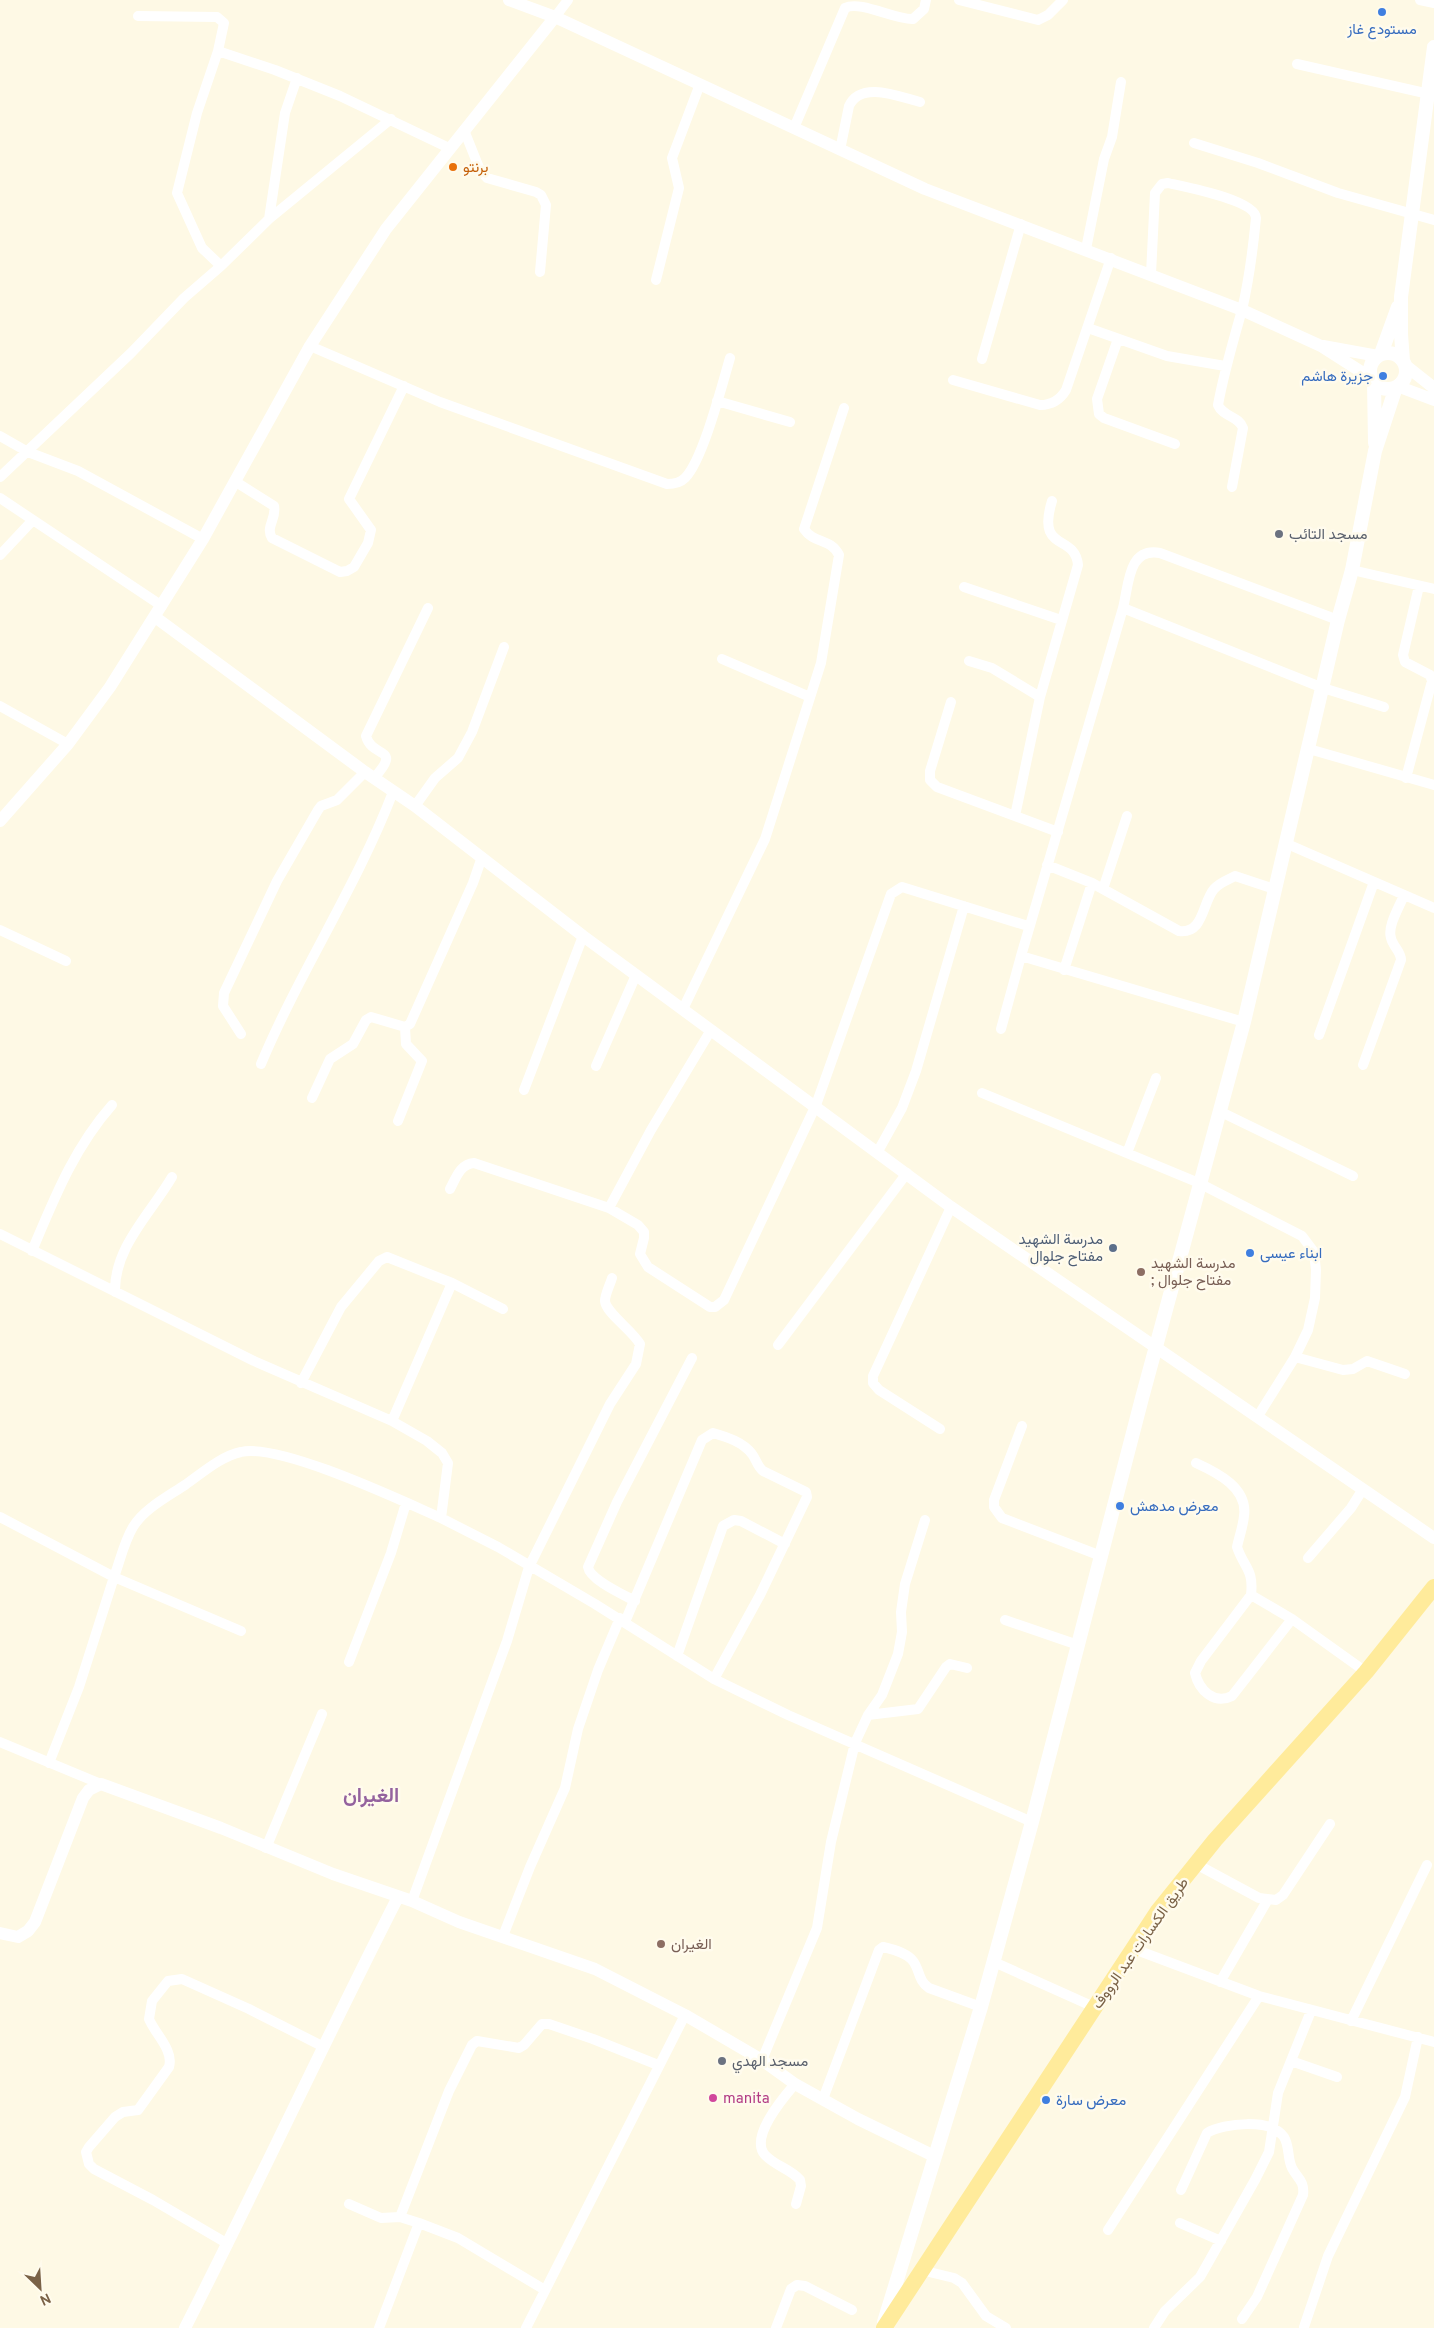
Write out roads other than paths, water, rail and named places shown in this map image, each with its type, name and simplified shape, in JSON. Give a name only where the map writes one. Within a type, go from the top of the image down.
[{"type":"main road","points":[[883,2328],[981,2007],[1032,1822],[1199,1183],[1244,1022],[1338,620],[1352,570],[1375,451],[1397,387],[1405,376],[1400,334],[1401,297],[1434,47]]},
{"type":"main road","points":[[1375,451],[1371,366],[1380,355],[1401,297]]},
{"type":"main road","points":[[1380,355],[1394,354],[1404,363]]},
{"type":"main road","points":[[1372,380],[1384,388],[1397,387]]},
{"type":"main road","name":"طريق الكسارات عبد الرووف","points":[[883,2328],[1158,1912],[1196,1864],[1366,1672],[1434,1587]]},
{"type":"street","points":[[509,0],[555,17],[925,189],[987,214],[1021,224],[1111,258],[1242,310],[1321,346],[1372,380]]},
{"type":"street","points":[[0,821],[68,744],[110,687],[203,539],[310,346],[386,228],[568,0]]},
{"type":"street","points":[[794,128],[845,8],[849,5],[862,5],[905,20],[913,19],[924,9],[926,0]]},
{"type":"street","points":[[959,0],[1000,5],[1038,20],[1048,15],[1063,0]]},
{"type":"street","points":[[1420,0],[1434,3]]},
{"type":"street","points":[[138,16],[217,17],[224,23],[218,51],[197,113],[176,193],[202,248],[221,266]]},
{"type":"street","points":[[218,51],[297,78],[392,119],[449,148]]},
{"type":"street","points":[[1297,64],[1429,94]]},
{"type":"street","points":[[269,219],[285,113],[297,78]]},
{"type":"street","points":[[1086,249],[1104,158],[1112,138],[1121,82]]},
{"type":"street","points":[[656,280],[679,188],[672,158],[673,153],[700,84]]},
{"type":"street","points":[[840,150],[849,106],[852,99],[859,94],[875,92],[920,102]]},
{"type":"street","points":[[0,477],[151,334],[184,298],[221,266],[269,219],[392,119]]},
{"type":"street","points":[[464,130],[480,170],[487,178],[536,192],[546,205],[540,272]]},
{"type":"street","points":[[1194,142],[1258,163],[1338,194],[1434,220]]},
{"type":"street","points":[[1151,274],[1155,193],[1158,187],[1168,183],[1248,206],[1254,210],[1256,218],[1250,269],[1242,310],[1225,366],[1218,404],[1223,413],[1240,422],[1243,428],[1232,488]]},
{"type":"street","points":[[982,359],[1021,224]]},
{"type":"street","points":[[953,380],[1040,405],[1048,405],[1058,399],[1066,390],[1111,258]]},
{"type":"street","points":[[1088,328],[1173,358],[1225,366]]},
{"type":"street","points":[[1118,339],[1097,400],[1099,414],[1104,418],[1175,444]]},
{"type":"street","points":[[310,346],[440,402],[667,484],[676,484],[684,479],[691,470],[717,401],[730,358]]},
{"type":"street","points":[[1321,346],[1380,355]]},
{"type":"street","points":[[1404,363],[1434,388]]},
{"type":"street","points":[[236,482],[274,506],[275,513],[269,530],[272,538],[335,570],[347,571],[354,566],[361,556],[371,530],[349,499],[404,386]]},
{"type":"street","points":[[1397,387],[1434,400]]},
{"type":"street","points":[[717,401],[790,422]]},
{"type":"street","points":[[684,1009],[765,839],[821,663],[839,555],[835,547],[828,542],[812,538],[804,529],[844,408]]},
{"type":"street","points":[[0,436],[28,452],[78,471],[203,539]]},
{"type":"street","points":[[0,498],[162,606]]},
{"type":"street","points":[[1015,816],[1040,697],[1078,565],[1075,554],[1052,536],[1048,528],[1046,519],[1052,501]]},
{"type":"street","points":[[0,555],[32,520]]},
{"type":"street","points":[[1001,1029],[1028,926],[1058,832],[1123,608],[1134,562],[1139,555],[1150,551],[1338,620]]},
{"type":"street","points":[[1352,570],[1434,588]]},
{"type":"street","points":[[1406,778],[1432,681],[1430,675],[1405,662],[1403,655],[1419,586]]},
{"type":"street","points":[[964,587],[1061,620]]},
{"type":"street","points":[[241,1034],[223,1006],[224,993],[281,873],[318,810],[321,806],[337,800],[386,764],[387,760],[382,752],[367,740],[366,736],[428,608]]},
{"type":"street","points":[[1123,608],[1323,688],[1384,707]]},
{"type":"street","points":[[155,617],[369,775],[415,806],[583,936],[816,1105],[877,1153],[907,1173],[951,1207],[1156,1350],[1258,1416],[1434,1538]]},
{"type":"street","points":[[415,806],[434,778],[458,758],[472,732],[504,646]]},
{"type":"street","points":[[722,659],[810,697]]},
{"type":"street","points":[[969,662],[992,668],[1040,697]]},
{"type":"street","points":[[951,702],[930,771],[930,780],[937,787],[1058,832]]},
{"type":"street","points":[[0,706],[68,744]]},
{"type":"street","points":[[1309,748],[1434,785]]},
{"type":"street","points":[[261,1064],[282,1016],[359,869],[393,792]]},
{"type":"street","points":[[1103,889],[1127,816]]},
{"type":"street","points":[[1285,843],[1434,908]]},
{"type":"street","points":[[312,1098],[330,1059],[353,1044],[366,1020],[371,1017],[380,1018],[404,1027],[410,1024],[473,883],[482,858]]},
{"type":"street","points":[[1048,865],[1092,883],[1163,924],[1186,932],[1196,927],[1213,890],[1220,883],[1235,876],[1274,888]]},
{"type":"street","points":[[1319,1035],[1374,882]]},
{"type":"street","points":[[1064,970],[1092,883]]},
{"type":"street","points":[[450,1189],[464,1165],[474,1163],[609,1208],[638,1225],[644,1232],[640,1254],[648,1267],[710,1307],[715,1307],[724,1300],[816,1105],[891,894],[902,887],[1028,926]]},
{"type":"street","points":[[1363,1065],[1401,960],[1390,934],[1404,895]]},
{"type":"street","points":[[877,1153],[902,1108],[916,1071],[964,906]]},
{"type":"street","points":[[0,930],[66,962]]},
{"type":"street","points":[[524,1090],[583,936]]},
{"type":"street","points":[[1021,956],[1244,1022]]},
{"type":"street","points":[[596,1066],[636,975]]},
{"type":"street","points":[[398,1121],[422,1064],[420,1057],[406,1044],[404,1027]]},
{"type":"street","points":[[609,1208],[651,1130],[711,1030]]},
{"type":"street","points":[[1127,1153],[1156,1078]]},
{"type":"street","points":[[982,1093],[1199,1183],[1302,1236],[1314,1252],[1316,1270],[1314,1298],[1308,1330],[1295,1357],[1258,1416]]},
{"type":"street","points":[[32,1251],[58,1188],[79,1148],[112,1105]]},
{"type":"street","points":[[1219,1111],[1353,1176]]},
{"type":"street","points":[[778,1344],[907,1173]]},
{"type":"street","points":[[115,1292],[115,1279],[135,1230],[156,1204],[172,1177]]},
{"type":"street","points":[[940,1429],[879,1390],[873,1383],[873,1376],[951,1207]]},
{"type":"street","points":[[0,1234],[302,1383],[392,1421],[427,1442],[442,1453],[448,1463],[441,1518]]},
{"type":"street","points":[[302,1383],[341,1307],[379,1261],[387,1256],[452,1283],[502,1309]]},
{"type":"street","points":[[412,1902],[507,1641],[529,1566],[610,1404],[636,1364],[640,1344],[629,1328],[611,1314],[606,1306],[605,1300],[612,1278]]},
{"type":"street","points":[[392,1421],[452,1283]]},
{"type":"street","points":[[1295,1357],[1343,1370],[1353,1369],[1367,1361],[1405,1374]]},
{"type":"street","points":[[635,1601],[615,1591],[593,1575],[588,1567],[617,1502],[692,1358]]},
{"type":"street","points":[[1022,1426],[994,1500],[996,1512],[1002,1518],[1101,1556]]},
{"type":"street","points":[[503,1936],[530,1867],[565,1788],[578,1729],[598,1670],[622,1620],[635,1601],[699,1444],[710,1434],[743,1445],[753,1455],[758,1467],[763,1471],[806,1492],[806,1503],[714,1679]]},
{"type":"street","points":[[49,1762],[79,1687],[114,1577],[130,1534],[138,1520],[151,1508],[200,1475],[240,1452],[270,1452],[309,1464],[459,1525],[622,1620],[714,1679],[788,1715],[1032,1822]]},
{"type":"street","points":[[1196,1463],[1238,1489],[1245,1508],[1237,1547],[1249,1567],[1252,1581],[1251,1595],[1201,1661],[1195,1673],[1203,1690],[1216,1699],[1226,1699],[1232,1696],[1292,1618]]},
{"type":"street","points":[[1308,1558],[1351,1508],[1363,1489]]},
{"type":"street","points":[[349,1662],[391,1552],[406,1503]]},
{"type":"street","points":[[0,1517],[114,1577],[241,1632]]},
{"type":"street","points":[[762,2060],[817,1928],[831,1842],[855,1743],[868,1715],[882,1695],[898,1654],[902,1632],[901,1612],[904,1584],[925,1520]]},
{"type":"street","points":[[677,1656],[719,1536],[728,1522],[741,1521],[785,1544]]},
{"type":"street","points":[[1251,1595],[1292,1618],[1366,1672]]},
{"type":"street","points":[[1005,1620],[1078,1645]]},
{"type":"street","points":[[868,1715],[918,1709],[946,1666],[950,1664],[967,1668]]},
{"type":"street","points":[[266,1848],[322,1714]]},
{"type":"street","points":[[0,1742],[101,1784],[221,1828],[266,1848],[412,1902],[459,1922],[596,1969],[686,2015],[762,2060],[795,2084],[934,2156]]},
{"type":"street","points":[[0,1933],[18,1937],[28,1931],[35,1922],[83,1798],[89,1790],[101,1784]]},
{"type":"street","points":[[1196,1864],[1267,1900],[1276,1900],[1283,1895],[1330,1824]]},
{"type":"street","points":[[1351,2021],[1427,1865]]},
{"type":"street","points":[[186,2328],[322,2046],[398,1897]]},
{"type":"street","points":[[1220,1982],[1267,1900]]},
{"type":"street","points":[[823,2099],[880,1950],[883,1947],[906,1955],[914,1961],[922,1984],[928,1988],[981,2007]]},
{"type":"street","points":[[1134,1949],[1259,1996],[1434,2042]]},
{"type":"street","points":[[994,1962],[1094,2007]]},
{"type":"street","points":[[228,2244],[153,2200],[94,2169],[87,2158],[86,2152],[89,2147],[115,2117],[123,2112],[138,2110],[169,2067],[171,2060],[168,2052],[149,2018],[152,2001],[168,1981],[182,1979],[249,2009],[322,2046]]},
{"type":"street","points":[[1108,2230],[1259,1996]]},
{"type":"street","points":[[1154,2328],[1169,2307],[1200,2277],[1269,2152],[1278,2093],[1311,2010]]},
{"type":"street","points":[[526,2328],[658,2065],[686,2015]]},
{"type":"street","points":[[400,2217],[449,2091],[472,2045],[477,2041],[521,2047],[542,2024],[549,2024],[586,2036],[658,2065]]},
{"type":"street","points":[[1304,2327],[1328,2256],[1405,2096],[1418,2037]]},
{"type":"street","points":[[1291,2061],[1336,2077]]},
{"type":"street","points":[[795,2084],[772,2112],[762,2139],[762,2147],[765,2155],[800,2180],[801,2186],[796,2204]]},
{"type":"street","points":[[1181,2190],[1207,2133],[1225,2125],[1238,2124],[1272,2129],[1283,2135],[1288,2144],[1291,2166],[1301,2178],[1304,2188],[1303,2195],[1258,2297],[1242,2319]]},
{"type":"street","points":[[349,2204],[381,2218],[400,2217],[458,2238],[545,2290]]},
{"type":"street","points":[[379,2328],[419,2223]]},
{"type":"street","points":[[1180,2223],[1221,2241]]},
{"type":"street","points":[[921,2270],[954,2278],[962,2283],[986,2316],[1006,2328]]},
{"type":"street","points":[[776,2328],[791,2289],[797,2285],[805,2286],[852,2310]]},
{"type":"place","name":"مستودع غاز","points":[[1382,12]]},
{"type":"place","name":"برنتو","points":[[453,167]]},
{"type":"place","name":"جزيرة هاشم","points":[[1383,376]]},
{"type":"place","name":"مسجد التائب","points":[[1279,534]]},
{"type":"place","name":"مدرسة الشهيد مفتاح جلوال","points":[[1113,1248]]},
{"type":"place","name":"ابناء عيسى","points":[[1250,1253]]},
{"type":"place","name":"مدرسة الشهيد ; مفتاح جلوال","points":[[1141,1272]]},
{"type":"place","name":"معرض مدهش","points":[[1120,1506]]},
{"type":"place","name":"الغيران","points":[[661,1944]]},
{"type":"place","name":"مسجد الهدي","points":[[722,2061]]},
{"type":"place","name":"manita","points":[[713,2098]]},
{"type":"place","name":"معرض سارة","points":[[1046,2100]]},
{"type":"district","name":"الغيران","points":[[371,1795]]}]
